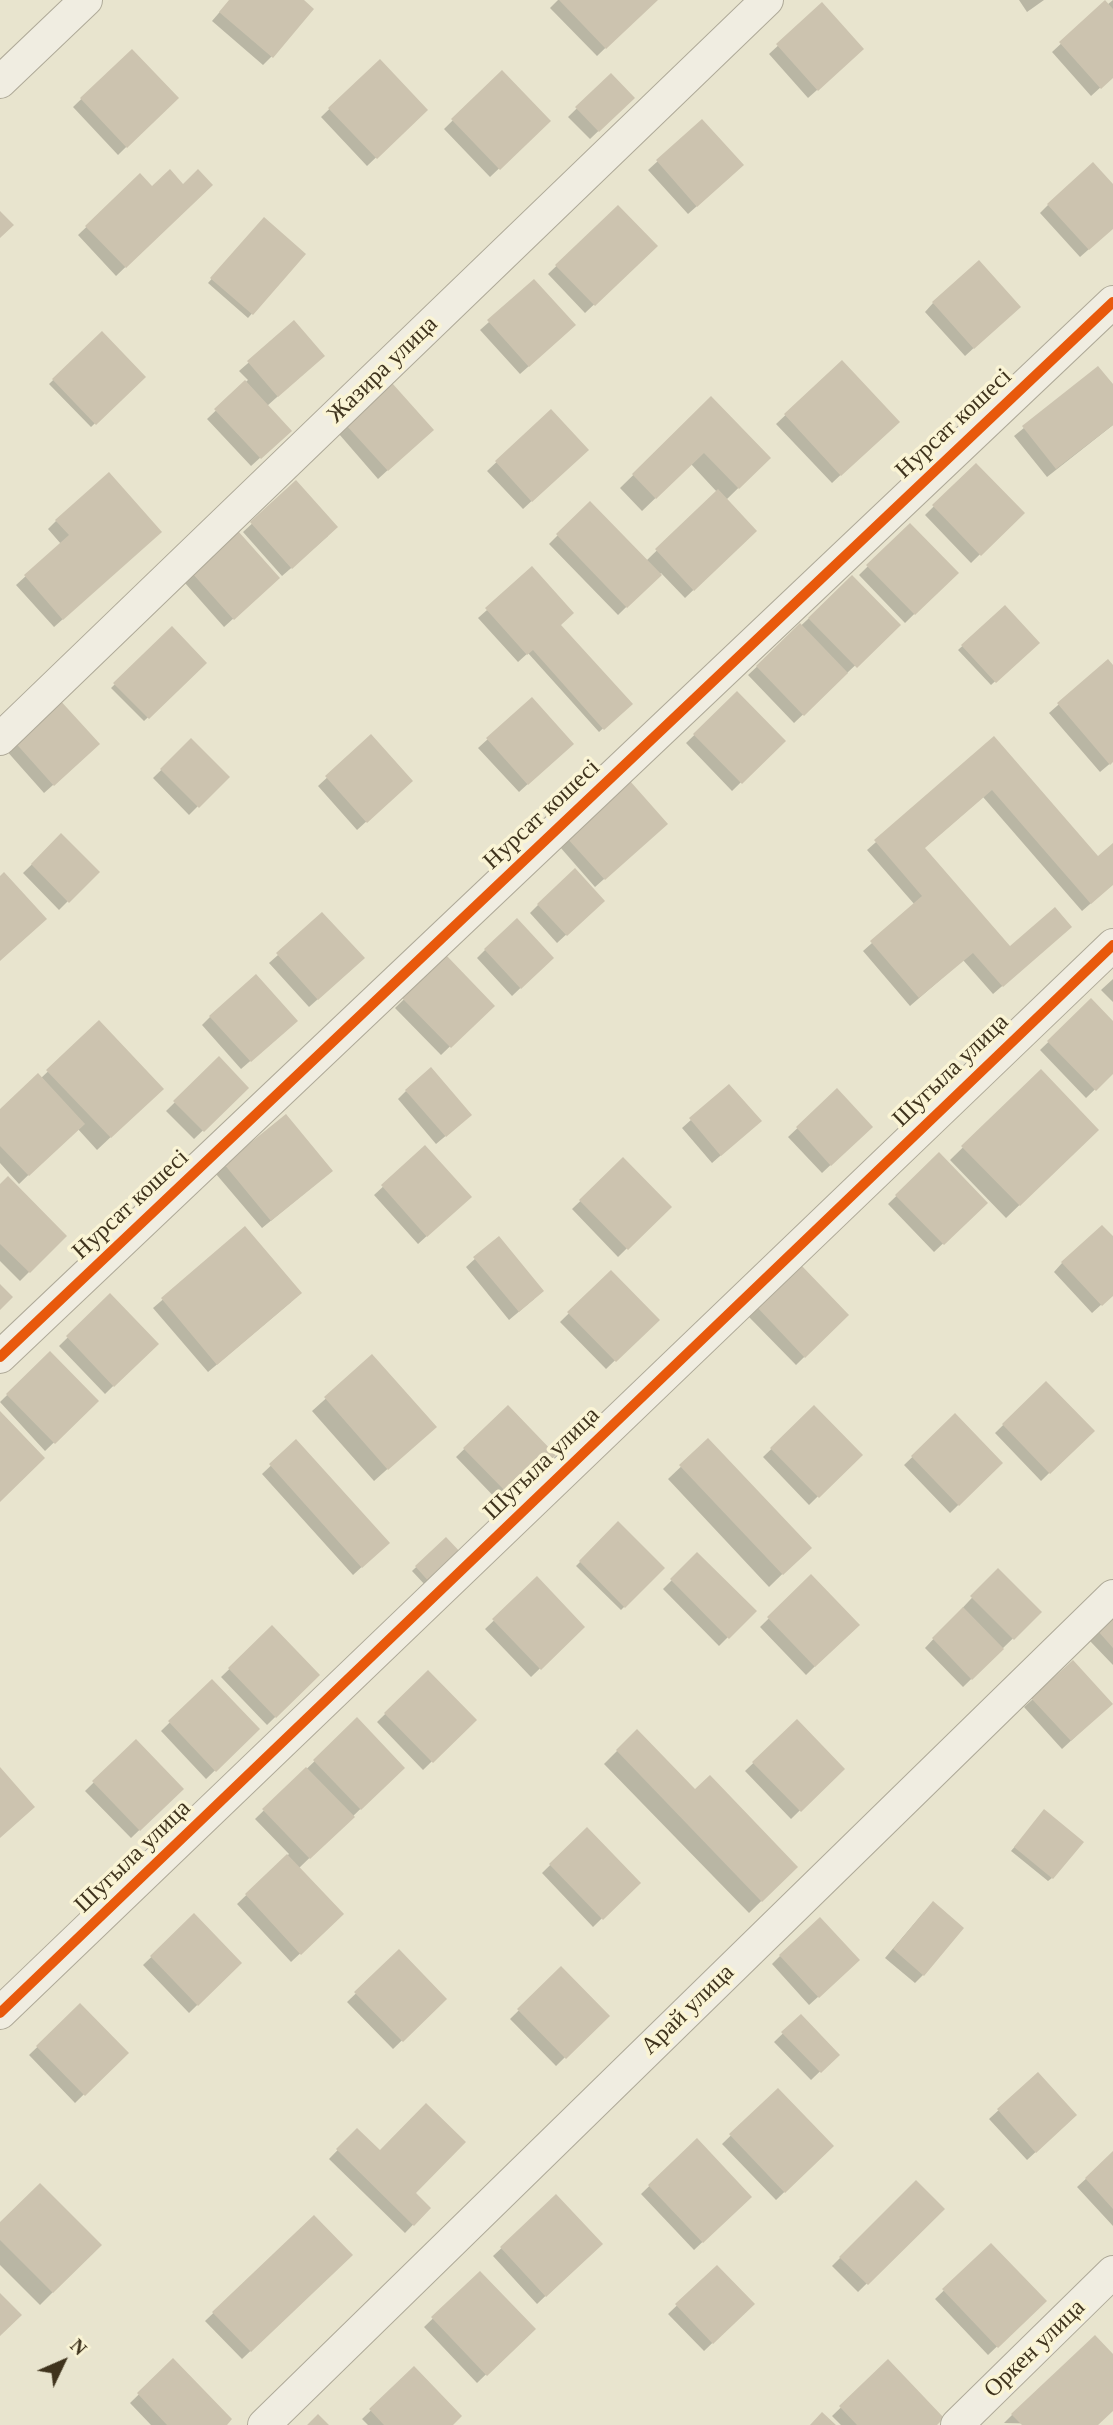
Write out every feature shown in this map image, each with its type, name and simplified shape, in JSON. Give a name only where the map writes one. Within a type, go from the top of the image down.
[{"type":"street","points":[[0,82],[86,0]]},
{"type":"street","name":"Жазира улица","points":[[0,739],[766,0]]},
{"type":"street","name":"Нурсат кошесi","points":[[0,1357],[1113,302]]},
{"type":"street","name":"Шугыла улица","points":[[0,2013],[1113,944]]},
{"type":"street","name":"Арай улица","points":[[264,2425],[1113,1596]]},
{"type":"street","name":"Оркен улица","points":[[957,2425],[1113,2273]]},
{"type":"building","points":[[229,0],[304,0],[314,9],[273,58],[219,12]]},
{"type":"building","points":[[559,0],[658,0],[606,49]]},
{"type":"building","points":[[1105,0],[1113,9],[1113,78],[1101,89],[1059,42]]},
{"type":"building","points":[[822,2],[864,49],[818,91],[776,44]]},
{"type":"building","points":[[132,49],[179,98],[127,148],[80,98]]},
{"type":"building","points":[[380,59],[428,110],[377,159],[328,108]]},
{"type":"building","points":[[502,70],[551,121],[500,170],[451,119]]},
{"type":"building","points":[[611,73],[635,98],[599,132],[575,107]]},
{"type":"building","points":[[702,119],[744,165],[697,207],[656,160]]},
{"type":"building","points":[[1093,162],[1113,184],[1113,229],[1089,250],[1047,204]]},
{"type":"building","points":[[170,169],[183,184],[198,169],[213,185],[126,268],[85,226],[140,173],[152,186]]},
{"type":"building","points":[[618,205],[658,246],[595,306],[555,265]]},
{"type":"building","points":[[0,211],[14,225],[0,238]]},
{"type":"building","points":[[264,217],[306,254],[253,315],[210,278]]},
{"type":"building","points":[[979,260],[1021,307],[974,349],[932,302]]},
{"type":"building","points":[[534,279],[576,325],[529,367],[487,320]]},
{"type":"building","points":[[294,320],[325,356],[278,397],[247,361]]},
{"type":"building","points":[[102,331],[146,377],[96,425],[52,379]]},
{"type":"building","points":[[842,360],[900,422],[841,476],[784,414]]},
{"type":"building","points":[[1098,366],[1113,384],[1113,425],[1056,469],[1022,426]]},
{"type":"building","points":[[245,380],[292,431],[261,459],[214,409]]},
{"type":"building","points":[[392,383],[434,430],[388,471],[346,425]]},
{"type":"building","points":[[711,396],[771,458],[739,489],[704,453],[656,499],[632,474]]},
{"type":"building","points":[[551,409],[589,450],[532,502],[495,461]]},
{"type":"building","points":[[976,463],[1025,513],[981,556],[932,505]]},
{"type":"building","points":[[109,472],[162,532],[63,620],[24,575],[69,535],[55,520]]},
{"type":"building","points":[[296,480],[338,527],[292,569],[250,522]]},
{"type":"building","points":[[718,489],[757,531],[694,591],[655,549]]},
{"type":"building","points":[[590,501],[662,575],[627,608],[556,534]]},
{"type":"building","points":[[910,523],[959,573],[915,615],[866,565]]},
{"type":"building","points":[[238,531],[280,578],[234,620],[192,573]]},
{"type":"building","points":[[532,566],[574,613],[561,625],[633,704],[604,730],[533,650],[527,655],[485,608]]},
{"type":"building","points":[[852,575],[901,625],[857,668],[808,618]]},
{"type":"building","points":[[1005,605],[1040,643],[996,683],[961,645]]},
{"type":"building","points":[[800,623],[848,673],[804,716],[756,666]]},
{"type":"building","points":[[172,626],[207,663],[149,719],[113,683]]},
{"type":"building","points":[[1108,659],[1113,665],[1113,762],[1110,765],[1057,703]]},
{"type":"building","points":[[737,691],[786,741],[742,784],[693,734]]},
{"type":"building","points":[[532,697],[574,744],[528,785],[486,738]]},
{"type":"building","points":[[58,698],[100,744],[54,786],[12,739]]},
{"type":"building","points":[[371,734],[413,781],[367,823],[325,776]]},
{"type":"building","points":[[994,736],[1098,856],[1113,843],[1113,885],[1091,904],[992,790],[925,848],[1010,946],[1055,907],[1072,927],[1003,987],[973,953],[919,998],[870,941],[922,896],[874,840]]},
{"type":"building","points":[[191,738],[230,777],[199,808],[160,769]]},
{"type":"building","points":[[630,781],[668,824],[605,880],[567,838]]},
{"type":"building","points":[[61,833],[100,872],[69,903],[31,864]]},
{"type":"building","points":[[575,868],[605,901],[567,936],[537,904]]},
{"type":"building","points":[[4,872],[47,919],[0,961],[0,876]]},
{"type":"building","points":[[322,912],[365,958],[318,1000],[276,953]]},
{"type":"building","points":[[517,918],[554,958],[521,989],[484,949]]},
{"type":"building","points":[[446,955],[495,1006],[451,1048],[402,998]]},
{"type":"building","points":[[256,974],[298,1021],[251,1062],[209,1016]]},
{"type":"building","points":[[1091,998],[1113,1021],[1113,1074],[1096,1091],[1047,1041]]},
{"type":"building","points":[[99,1020],[164,1089],[111,1138],[46,1070]]},
{"type":"building","points":[[219,1056],[249,1088],[204,1132],[173,1101]]},
{"type":"building","points":[[431,1067],[472,1115],[446,1137],[405,1090]]},
{"type":"building","points":[[1041,1069],[1099,1130],[1020,1206],[961,1146]]},
{"type":"building","points":[[38,1073],[85,1124],[29,1176],[0,1146],[0,1109]]},
{"type":"building","points":[[729,1084],[762,1121],[721,1156],[689,1118]]},
{"type":"building","points":[[837,1088],[873,1127],[831,1166],[796,1127]]},
{"type":"building","points":[[286,1114],[333,1171],[271,1221],[224,1164]]},
{"type":"building","points":[[425,1145],[472,1197],[427,1237],[381,1185]]},
{"type":"building","points":[[939,1152],[988,1203],[944,1245],[895,1195]]},
{"type":"building","points":[[623,1157],[672,1207],[628,1250],[579,1200]]},
{"type":"building","points":[[8,1176],[67,1236],[30,1273],[0,1244],[0,1184]]},
{"type":"building","points":[[1102,1225],[1113,1236],[1113,1296],[1102,1306],[1061,1262]]},
{"type":"building","points":[[245,1226],[302,1293],[217,1365],[161,1298]]},
{"type":"building","points":[[499,1236],[544,1291],[519,1312],[473,1257]]},
{"type":"building","points":[[801,1265],[849,1315],[805,1358],[757,1307]]},
{"type":"building","points":[[611,1270],[660,1320],[616,1362],[567,1312]]},
{"type":"building","points":[[0,1284],[13,1297],[0,1310]]},
{"type":"building","points":[[110,1293],[159,1344],[114,1387],[66,1336]]},
{"type":"building","points":[[50,1351],[99,1401],[55,1444],[6,1394]]},
{"type":"building","points":[[372,1354],[437,1427],[388,1470],[324,1397]]},
{"type":"building","points":[[1046,1381],[1095,1431],[1050,1474],[1002,1424]]},
{"type":"building","points":[[508,1405],[556,1455],[512,1498],[463,1448]]},
{"type":"building","points":[[814,1405],[863,1455],[819,1498],[770,1448]]},
{"type":"building","points":[[0,1411],[45,1458],[0,1502]]},
{"type":"building","points":[[955,1413],[1003,1463],[959,1506],[911,1456]]},
{"type":"building","points":[[708,1438],[812,1548],[783,1575],[679,1465]]},
{"type":"building","points":[[296,1439],[390,1543],[362,1568],[269,1464]]},
{"type":"building","points":[[618,1521],[665,1568],[625,1608],[579,1561]]},
{"type":"building","points":[[446,1537],[463,1555],[431,1584],[415,1566]]},
{"type":"building","points":[[697,1552],[757,1611],[729,1639],[670,1579]]},
{"type":"building","points":[[998,1568],[1042,1612],[1014,1640],[970,1596]]},
{"type":"building","points":[[811,1574],[860,1625],[815,1667],[767,1617]]},
{"type":"building","points":[[537,1576],[585,1627],[541,1670],[492,1619]]},
{"type":"building","points":[[963,1607],[1004,1649],[972,1680],[932,1638]]},
{"type":"building","points":[[1113,1618],[1113,1648],[1098,1631]]},
{"type":"building","points":[[272,1625],[320,1675],[276,1718],[228,1668]]},
{"type":"building","points":[[1073,1660],[1113,1704],[1071,1741],[1031,1698]]},
{"type":"building","points":[[428,1670],[477,1720],[433,1763],[384,1713]]},
{"type":"building","points":[[212,1679],[260,1729],[216,1772],[168,1721]]},
{"type":"building","points":[[357,1717],[405,1768],[361,1810],[313,1760]]},
{"type":"building","points":[[797,1719],[845,1769],[801,1812],[752,1762]]},
{"type":"building","points":[[637,1729],[695,1789],[710,1775],[798,1867],[762,1902],[616,1750]]},
{"type":"building","points":[[136,1739],[184,1789],[140,1831],[92,1781]]},
{"type":"building","points":[[0,1767],[35,1807],[0,1838]]},
{"type":"building","points":[[306,1767],[355,1817],[310,1859],[262,1809]]},
{"type":"building","points":[[1044,1809],[1084,1842],[1053,1879],[1014,1847]]},
{"type":"building","points":[[587,1827],[641,1883],[603,1920],[549,1864]]},
{"type":"building","points":[[287,1854],[344,1914],[301,1955],[245,1894]]},
{"type":"building","points":[[933,1901],[964,1928],[924,1976],[893,1949]]},
{"type":"building","points":[[194,1913],[242,1963],[198,2006],[150,1956]]},
{"type":"building","points":[[820,1917],[860,1960],[819,1998],[779,1955]]},
{"type":"building","points":[[399,1949],[447,1999],[403,2042],[354,1992]]},
{"type":"building","points":[[561,1966],[610,2016],[566,2059],[517,2009]]},
{"type":"building","points":[[80,2003],[129,2053],[85,2096],[36,2046]]},
{"type":"building","points":[[801,2014],[840,2055],[821,2073],[781,2032]]},
{"type":"building","points":[[1038,2072],[1077,2115],[1036,2153],[997,2109]]},
{"type":"building","points":[[778,2088],[834,2146],[785,2193],[729,2134]]},
{"type":"building","points":[[426,2103],[466,2142],[416,2193],[431,2208],[414,2226],[336,2149],[357,2128],[380,2150]]},
{"type":"building","points":[[697,2138],[752,2197],[703,2243],[648,2185]]},
{"type":"building","points":[[1113,2151],[1113,2209],[1085,2178]]},
{"type":"building","points":[[916,2180],[945,2209],[868,2285],[839,2257]]},
{"type":"building","points":[[40,2183],[102,2245],[53,2293],[0,2240],[0,2222]]},
{"type":"building","points":[[556,2194],[603,2244],[546,2297],[500,2247]]},
{"type":"building","points":[[314,2215],[353,2255],[251,2352],[212,2312]]},
{"type":"building","points":[[991,2243],[1047,2301],[998,2348],[942,2289]]},
{"type":"building","points":[[717,2265],[755,2304],[713,2344],[675,2304]]},
{"type":"building","points":[[480,2271],[536,2329],[487,2376],[431,2317]]},
{"type":"building","points":[[0,2293],[22,2315],[0,2336]]},
{"type":"building","points":[[1095,2335],[1113,2354],[1113,2411],[1098,2425],[1022,2425],[1011,2414]]},
{"type":"building","points":[[173,2358],[232,2419],[227,2425],[167,2425],[137,2393]]},
{"type":"building","points":[[888,2359],[944,2418],[937,2425],[857,2425],[839,2406]]},
{"type":"building","points":[[414,2366],[462,2416],[453,2425],[384,2425],[369,2409]]},
{"type":"building","points":[[822,2412],[836,2425],[810,2425]]},
{"type":"building","points":[[318,2414],[329,2425],[307,2425]]},
{"type":"cycle path","points":[[0,1357],[1113,302]]},
{"type":"cycle path","points":[[0,2013],[1113,945]]}]
